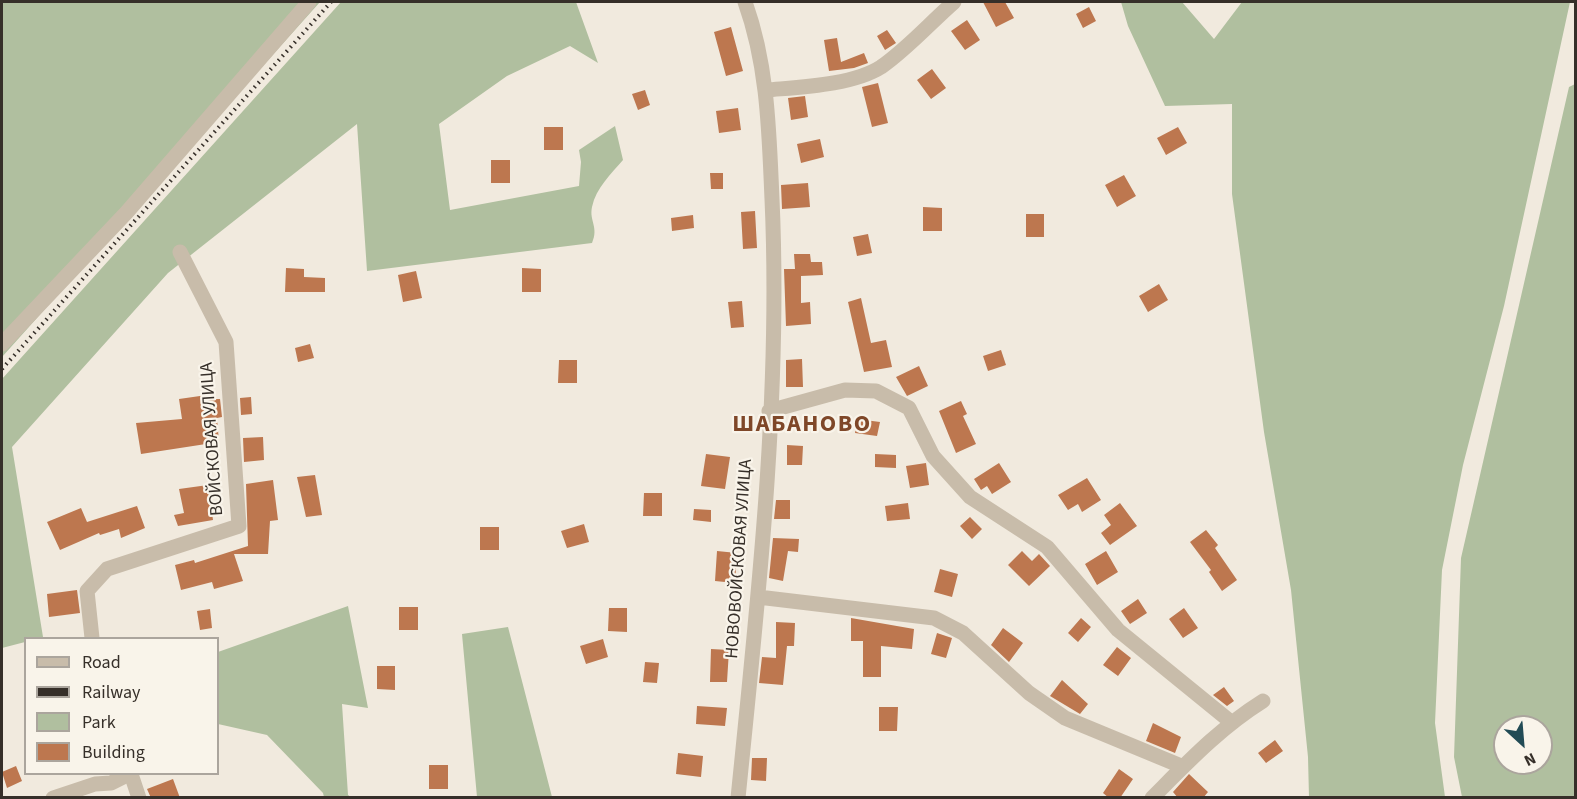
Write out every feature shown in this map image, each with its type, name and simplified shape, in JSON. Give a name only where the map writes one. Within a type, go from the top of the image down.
[{"type":"street","points":[[2,344],[127,212],[309,2]]},
{"type":"street","name":"НОВОВОЙСКОВАЯ УЛИЦА","points":[[738,798],[759,597],[776,298],[767,90],[746,2]]},
{"type":"street","points":[[767,90],[821,84],[856,77],[879,68],[954,2]]},
{"type":"street","name":"ВОЙСКОВАЯ УЛИЦА","points":[[92,637],[87,591],[107,569],[239,526],[226,342],[180,252]]},
{"type":"street","points":[[770,411],[845,390],[876,391],[909,408],[933,456],[970,497],[1047,547],[1118,630],[1230,722]]},
{"type":"street","points":[[759,597],[934,618],[963,633],[1029,693],[1065,718],[1182,766]]},
{"type":"street","points":[[1152,798],[1182,766],[1230,722],[1263,701]]},
{"type":"street","points":[[53,798],[95,784],[111,783],[128,775]]},
{"type":"street","points":[[130,775],[139,798]]},
{"type":"green space","points":[[2,2],[320,2],[2,357]]},
{"type":"green space","points":[[341,2],[576,2],[598,63],[570,46],[507,76],[439,124],[450,210],[579,186],[581,162],[579,150],[615,126],[623,160],[604,182],[594,200],[591,212],[595,233],[592,243],[367,271],[357,124],[168,273],[12,447],[43,637],[24,637],[24,642],[2,648],[2,379]]},
{"type":"green space","points":[[1121,2],[1182,2],[1214,39],[1242,2],[1570,2],[1504,306],[1463,465],[1442,570],[1435,723],[1445,797],[1309,797],[1308,757],[1291,590],[1264,432],[1232,194],[1232,104],[1165,106],[1128,26]]},
{"type":"green space","points":[[1575,84],[1575,797],[1462,797],[1454,757],[1461,558],[1569,87]]},
{"type":"green space","points":[[348,606],[368,708],[342,704],[348,795],[351,797],[324,797],[323,793],[267,735],[219,724],[219,652]]},
{"type":"green space","points":[[508,627],[552,797],[477,797],[462,634]]},
{"type":"building","points":[[983,2],[1005,2],[1014,18],[996,27]]},
{"type":"building","points":[[1089,7],[1096,21],[1083,28],[1076,14]]},
{"type":"building","points":[[967,20],[980,40],[965,50],[951,31]]},
{"type":"building","points":[[731,27],[743,71],[726,76],[714,32]]},
{"type":"building","points":[[887,30],[896,43],[885,50],[877,36]]},
{"type":"building","points":[[837,38],[841,62],[864,53],[868,63],[854,68],[829,71],[824,40]]},
{"type":"building","points":[[932,69],[946,88],[931,99],[917,80]]},
{"type":"building","points":[[878,83],[888,123],[872,127],[862,87]]},
{"type":"building","points":[[645,90],[650,105],[638,110],[632,94]]},
{"type":"building","points":[[805,96],[808,117],[791,120],[788,98]]},
{"type":"building","points":[[738,108],[741,130],[719,133],[716,111]]},
{"type":"building","points":[[544,127],[563,127],[563,150],[544,150]]},
{"type":"building","points":[[1178,127],[1187,143],[1166,155],[1157,138]]},
{"type":"building","points":[[820,139],[824,157],[801,163],[797,144]]},
{"type":"building","points":[[491,160],[510,160],[510,183],[491,183]]},
{"type":"building","points":[[710,173],[723,173],[723,189],[711,189]]},
{"type":"building","points":[[1124,175],[1136,196],[1117,207],[1105,185]]},
{"type":"building","points":[[808,183],[810,207],[782,209],[781,185]]},
{"type":"building","points":[[923,207],[942,208],[942,231],[923,231]]},
{"type":"building","points":[[755,211],[757,248],[743,249],[741,212]]},
{"type":"building","points":[[1026,214],[1044,214],[1044,237],[1026,237]]},
{"type":"building","points":[[693,215],[694,228],[672,231],[671,218]]},
{"type":"building","points":[[868,234],[872,253],[857,256],[853,237]]},
{"type":"building","points":[[794,254],[810,254],[811,262],[822,262],[823,275],[801,276],[801,303],[810,302],[811,324],[786,326],[784,269],[795,269]]},
{"type":"building","points":[[286,268],[304,269],[304,277],[325,278],[325,292],[285,292]]},
{"type":"building","points":[[522,268],[541,269],[541,292],[522,292]]},
{"type":"building","points":[[416,271],[422,298],[403,302],[398,275]]},
{"type":"building","points":[[1159,284],[1168,300],[1148,312],[1139,296]]},
{"type":"building","points":[[861,298],[871,343],[886,340],[892,367],[864,372],[848,302]]},
{"type":"building","points":[[742,301],[744,327],[731,328],[728,302]]},
{"type":"building","points":[[310,344],[314,358],[298,362],[295,348]]},
{"type":"building","points":[[1001,350],[1006,365],[988,371],[983,356]]},
{"type":"building","points":[[802,359],[803,387],[786,387],[786,360]]},
{"type":"building","points":[[559,360],[577,360],[577,383],[558,383]]},
{"type":"building","points":[[919,366],[928,386],[907,396],[896,377]]},
{"type":"building","points":[[214,394],[215,399],[220,399],[222,417],[217,418],[219,442],[141,454],[136,423],[182,419],[179,399]]},
{"type":"building","points":[[251,397],[252,414],[241,415],[240,398]]},
{"type":"building","points":[[961,401],[967,414],[963,416],[976,444],[956,453],[939,411]]},
{"type":"building","points":[[857,419],[880,422],[877,436],[855,433]]},
{"type":"building","points":[[263,437],[264,460],[244,462],[243,438]]},
{"type":"building","points":[[787,445],[803,446],[802,465],[787,465]]},
{"type":"building","points":[[706,454],[730,457],[725,489],[701,486]]},
{"type":"building","points":[[875,454],[896,455],[896,468],[875,467]]},
{"type":"building","points":[[926,463],[929,485],[910,488],[906,466]]},
{"type":"building","points":[[999,463],[1011,482],[992,494],[987,486],[981,490],[974,479]]},
{"type":"building","points":[[315,475],[322,515],[306,517],[297,477]]},
{"type":"building","points":[[1087,478],[1101,500],[1082,512],[1078,504],[1068,510],[1058,495]]},
{"type":"building","points":[[273,480],[278,520],[270,521],[268,554],[234,554],[243,581],[214,589],[212,582],[181,590],[175,565],[194,560],[195,563],[248,546],[246,484]]},
{"type":"building","points":[[208,485],[213,520],[178,526],[174,515],[184,513],[179,489]]},
{"type":"building","points":[[644,493],[662,493],[662,516],[643,516]]},
{"type":"building","points":[[776,500],[790,500],[790,519],[774,519]]},
{"type":"building","points":[[908,503],[910,519],[887,521],[885,506]]},
{"type":"building","points":[[1120,503],[1137,526],[1110,545],[1101,533],[1111,525],[1104,515]]},
{"type":"building","points":[[137,506],[145,528],[121,538],[119,529],[100,535],[99,533],[60,550],[47,522],[81,508],[87,522]]},
{"type":"building","points":[[694,509],[711,510],[711,522],[693,520]]},
{"type":"building","points":[[970,517],[982,529],[972,539],[960,526]]},
{"type":"building","points":[[584,524],[589,542],[567,548],[561,531]]},
{"type":"building","points":[[480,527],[499,527],[499,550],[480,550]]},
{"type":"building","points":[[1206,530],[1218,545],[1215,548],[1237,580],[1222,591],[1209,572],[1211,570],[1190,542]]},
{"type":"building","points":[[773,538],[799,539],[798,552],[788,551],[783,581],[769,578]]},
{"type":"building","points":[[717,551],[737,553],[735,583],[715,581]]},
{"type":"building","points":[[1022,551],[1032,561],[1039,554],[1050,566],[1029,586],[1008,565]]},
{"type":"building","points":[[1106,551],[1118,572],[1097,585],[1085,564]]},
{"type":"building","points":[[940,569],[958,574],[952,597],[934,592]]},
{"type":"building","points":[[77,590],[80,613],[49,617],[47,594]]},
{"type":"building","points":[[1138,599],[1147,613],[1130,624],[1121,611]]},
{"type":"building","points":[[399,607],[418,607],[418,630],[399,630]]},
{"type":"building","points":[[609,608],[627,608],[627,632],[608,631]]},
{"type":"building","points":[[1184,608],[1198,628],[1183,638],[1169,619]]},
{"type":"building","points":[[210,609],[212,628],[200,630],[197,611]]},
{"type":"building","points":[[851,618],[914,629],[912,649],[881,646],[881,677],[863,677],[863,641],[851,641]]},
{"type":"building","points":[[1081,618],[1091,627],[1078,642],[1068,633]]},
{"type":"building","points":[[776,622],[795,623],[794,646],[787,646],[783,685],[759,683],[762,657],[776,658]]},
{"type":"building","points":[[1003,628],[1023,643],[1009,662],[991,645]]},
{"type":"building","points":[[937,633],[952,638],[946,658],[931,654]]},
{"type":"building","points":[[603,639],[608,657],[586,664],[580,646]]},
{"type":"building","points":[[1117,647],[1131,658],[1118,676],[1103,665]]},
{"type":"building","points":[[711,649],[729,650],[727,682],[710,682]]},
{"type":"building","points":[[645,662],[659,663],[657,683],[643,682]]},
{"type":"building","points":[[377,666],[395,666],[395,690],[377,689]]},
{"type":"building","points":[[1062,680],[1088,704],[1080,714],[1050,696]]},
{"type":"building","points":[[1224,687],[1234,701],[1227,706],[1213,695]]},
{"type":"building","points":[[697,706],[727,708],[725,726],[696,724]]},
{"type":"building","points":[[879,707],[898,707],[897,731],[879,731]]},
{"type":"building","points":[[1153,723],[1181,737],[1175,753],[1146,741]]},
{"type":"building","points":[[1275,740],[1283,751],[1266,763],[1258,753]]},
{"type":"building","points":[[678,753],[703,756],[701,777],[676,774]]},
{"type":"building","points":[[752,758],[767,758],[766,781],[751,780]]},
{"type":"building","points":[[429,765],[448,765],[448,789],[429,789]]},
{"type":"building","points":[[16,766],[22,781],[7,788],[2,772]]},
{"type":"building","points":[[1119,769],[1133,779],[1120,798],[1109,798],[1103,793]]},
{"type":"building","points":[[1189,774],[1208,792],[1203,798],[1178,798],[1173,792]]},
{"type":"building","points":[[173,779],[180,798],[151,798],[147,789]]},
{"type":"railway","points":[[2,369],[331,2]]},
{"type":"district","name":"ШАБАНОВО","points":[[802,426]]}]
